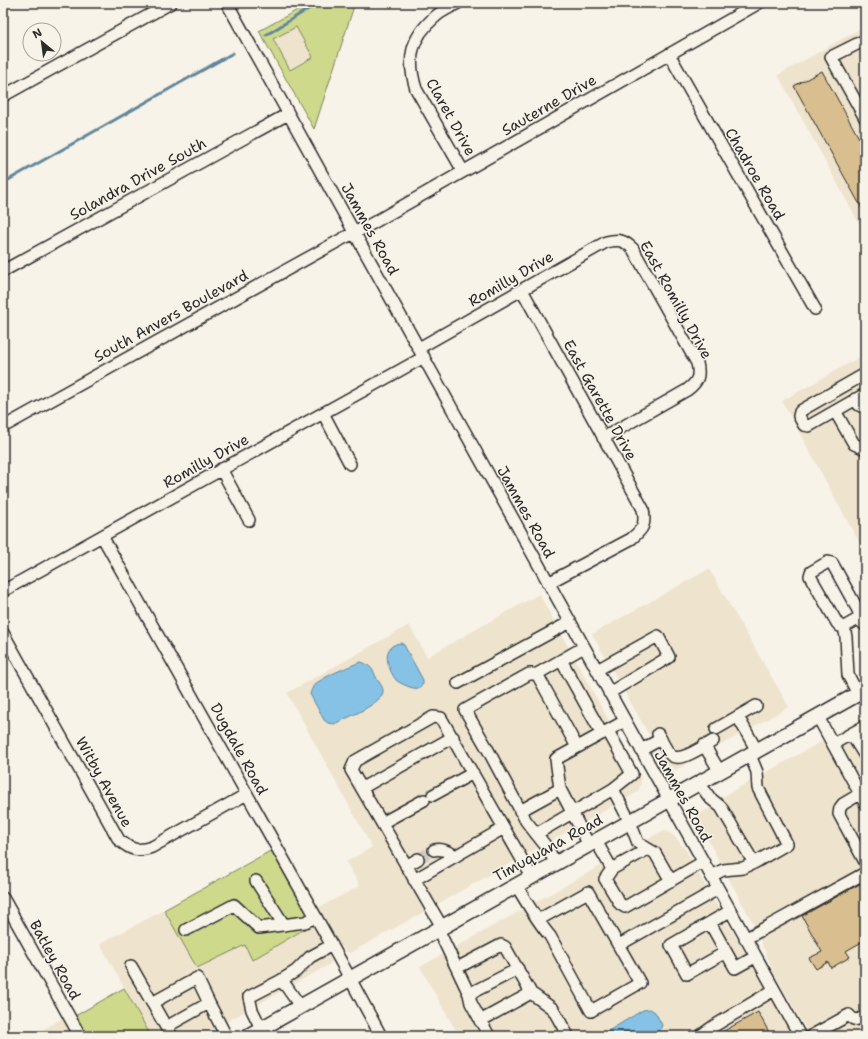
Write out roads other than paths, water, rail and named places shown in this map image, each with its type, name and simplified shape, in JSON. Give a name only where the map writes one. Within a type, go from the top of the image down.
[{"type":"main road","name":"Timuquana Road","points":[[248,1036],[862,692]]},
{"type":"street","points":[[3,96],[171,3]]},
{"type":"street","name":"Jammes Road","points":[[227,3],[800,1036]]},
{"type":"street","name":"Claret Drive","points":[[458,3],[436,16],[424,27],[412,51],[411,63],[412,76],[416,89],[464,171]]},
{"type":"street","name":"Sauterne Drive","points":[[355,232],[759,3]]},
{"type":"street","points":[[865,40],[831,57],[865,118]]},
{"type":"street","name":"Chadroe Road","points":[[669,54],[815,309]]},
{"type":"street","name":"Solandra Drive South","points":[[3,272],[288,114]]},
{"type":"street","name":"South Anvers Boulevard","points":[[3,427],[355,232]]},
{"type":"street","name":"Romilly Drive","points":[[3,591],[323,413],[522,290],[606,242],[620,240]]},
{"type":"street","name":"East Romilly Drive","points":[[603,438],[693,386],[698,378],[699,372],[697,363],[633,249],[627,243],[620,240]]},
{"type":"street","name":"East Garette Drive","points":[[522,290],[643,509],[644,519],[638,533],[631,539],[548,583]]},
{"type":"street","points":[[865,374],[802,410],[799,416],[804,425],[808,426],[865,394]]},
{"type":"street","points":[[855,399],[865,408]]},
{"type":"street","points":[[835,411],[854,444],[865,449]]},
{"type":"street","points":[[323,413],[350,464]]},
{"type":"street","points":[[221,470],[249,520]]},
{"type":"street","name":"Dugdale Road","points":[[102,536],[316,916],[381,1036]]},
{"type":"street","points":[[828,562],[832,563],[858,610],[861,622],[844,627],[840,626],[810,576],[811,572],[828,562]]},
{"type":"street","points":[[458,683],[570,622]]},
{"type":"street","points":[[844,627],[848,675],[862,692]]},
{"type":"street","name":"Witby Avenue","points":[[3,633],[119,840],[127,847],[135,850],[144,850],[152,847],[247,794]]},
{"type":"street","points":[[597,670],[658,636],[669,657],[609,693]]},
{"type":"street","points":[[556,863],[545,845],[526,822],[464,710],[529,674],[537,674],[584,647]]},
{"type":"street","points":[[536,834],[613,789],[632,774],[561,660]]},
{"type":"street","points":[[537,674],[577,747]]},
{"type":"street","points":[[716,729],[756,706]]},
{"type":"street","points":[[489,1036],[471,1003],[469,994],[440,928],[351,770],[355,761],[433,717],[441,718],[532,877]]},
{"type":"street","points":[[711,876],[723,870],[743,868],[787,844],[758,788],[754,753],[738,717]]},
{"type":"street","points":[[818,717],[863,796],[843,804],[840,808],[839,814],[865,862]]},
{"type":"street","points":[[612,869],[572,812],[560,789],[556,759],[625,721]]},
{"type":"street","points":[[833,744],[865,726]]},
{"type":"street","points":[[849,735],[855,740],[865,756]]},
{"type":"street","points":[[622,756],[640,749],[660,736],[670,754],[673,757],[679,758],[709,743],[720,772]]},
{"type":"street","points":[[362,788],[453,737]]},
{"type":"street","points":[[382,823],[473,773]]},
{"type":"street","points":[[699,783],[710,798],[721,807],[754,863]]},
{"type":"street","points":[[520,811],[560,789]]},
{"type":"street","points":[[613,789],[630,822],[638,843],[655,853],[670,881]]},
{"type":"street","points":[[414,880],[504,828]]},
{"type":"street","points":[[434,850],[439,849],[456,856]]},
{"type":"street","points":[[648,849],[612,869],[605,879],[620,904],[626,907],[703,862]]},
{"type":"street","points":[[406,866],[418,859]]},
{"type":"street","points":[[745,939],[865,873]]},
{"type":"street","points":[[256,881],[284,925]]},
{"type":"street","points":[[516,885],[542,927],[550,936],[591,1011],[640,983],[588,892],[538,920]]},
{"type":"street","points":[[619,945],[718,889]]},
{"type":"street","name":"Batley Road","points":[[3,898],[80,1036]]},
{"type":"street","points":[[186,930],[234,905],[259,928],[305,922],[316,916]]},
{"type":"street","points":[[726,952],[688,974],[671,945],[730,911]]},
{"type":"street","points":[[710,923],[735,968],[755,956]]},
{"type":"street","points":[[262,1028],[252,1010],[249,997],[296,971],[310,957],[332,945]]},
{"type":"street","points":[[457,968],[501,945],[505,947],[531,993],[553,1009],[568,1036]]},
{"type":"street","points":[[131,966],[172,1036]]},
{"type":"street","points":[[469,994],[518,969]]},
{"type":"street","points":[[152,1003],[196,978],[226,1036]]},
{"type":"street","points":[[280,981],[286,986],[300,1006]]},
{"type":"street","points":[[700,1036],[774,990]]},
{"type":"street","points":[[480,1021],[531,993]]},
{"type":"street","points":[[166,1026],[209,1003]]},
{"type":"street","points":[[811,1036],[849,1015],[856,1020],[865,1016]]},
{"type":"water","points":[[401,643],[404,645],[423,680],[423,684],[419,688],[410,687],[396,680],[388,664],[387,658],[390,648]]},
{"type":"water","points":[[361,662],[373,670],[382,687],[382,695],[378,700],[363,710],[334,724],[328,723],[324,720],[310,694],[314,685],[330,675]]},
{"type":"water","points":[[650,1009],[655,1012],[662,1025],[659,1033],[653,1036],[600,1036],[643,1010]]},
{"type":"waterway","points":[[266,35],[318,3]]},
{"type":"waterway","points":[[3,183],[233,53]]},
{"type":"tunnel","points":[[418,859],[434,850]]}]
